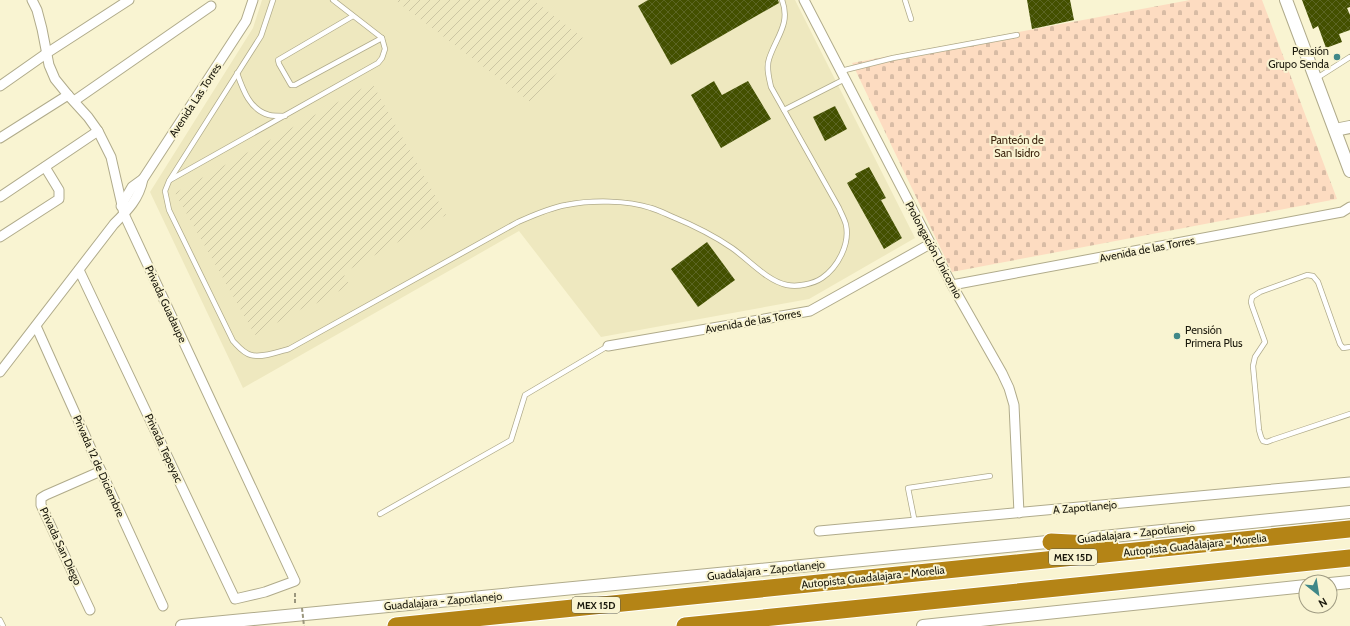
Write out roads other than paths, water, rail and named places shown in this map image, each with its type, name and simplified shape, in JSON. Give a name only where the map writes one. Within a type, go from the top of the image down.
[{"type":"highway","name":"Autopista Guadalajara - Morelia","points":[[396,626],[1350,530]]},
{"type":"highway","points":[[1051,542],[1168,548]]},
{"type":"highway","points":[[685,626],[1350,558]]},
{"type":"street","name":"Privada Guadaupe","points":[[32,0],[37,10],[49,65],[55,79],[98,131],[111,157],[123,209],[295,581],[265,592]]},
{"type":"street","points":[[0,86],[47,53],[129,0]]},
{"type":"street","name":"Avenida Las Torres","points":[[0,372],[114,224],[123,209],[132,187],[143,179],[246,21],[253,0]]},
{"type":"street","name":"Prolongación Unicornio","points":[[804,0],[930,244],[1009,388],[1014,405],[1019,513]]},
{"type":"street","points":[[1286,0],[1350,171]]},
{"type":"street","points":[[0,138],[71,98],[211,6]]},
{"type":"street","points":[[1335,130],[1350,127]]},
{"type":"street","points":[[0,197],[98,131]]},
{"type":"street","points":[[0,237],[59,199],[59,190],[45,167]]},
{"type":"street","name":"Avenida de las Torres","points":[[952,285],[1347,211]]},
{"type":"street","name":"Avenida de las Torres","points":[[608,346],[810,311],[930,244]]},
{"type":"street","name":"Privada Tepeyac","points":[[79,270],[235,598],[265,592]]},
{"type":"street","name":"Privada 12 de Diciembre","points":[[36,326],[164,606]]},
{"type":"street","name":"Privada San Diego","points":[[90,610],[42,505],[41,498],[101,471]]},
{"type":"street","name":"A Zapotlanejo","points":[[819,531],[1350,482]]},
{"type":"street","name":"Guadalajara - Zapotlanejo","points":[[182,626],[1350,512]]},
{"type":"street","points":[[1338,583],[1350,582]]},
{"type":"street","points":[[923,626],[1298,587]]},
{"type":"lane","points":[[272,0],[261,36],[169,181],[165,191],[169,210],[233,341],[241,350],[251,355],[261,356],[290,349],[518,222],[541,212],[567,205],[596,202],[626,203],[650,208],[713,234],[770,278],[787,285],[808,284],[822,278],[834,266],[842,254],[846,239],[846,225],[839,208],[771,87],[768,66],[785,19],[785,8],[782,0]]},
{"type":"lane","points":[[169,181],[378,62],[382,58],[385,49],[382,38],[333,0]]},
{"type":"lane","points":[[904,0],[911,19]]},
{"type":"lane","points":[[354,16],[278,60],[290,85],[295,85],[382,38]]},
{"type":"lane","points":[[784,110],[843,75],[893,58],[1017,35]]},
{"type":"lane","points":[[1316,79],[1350,57]]},
{"type":"lane","points":[[238,74],[242,89],[247,99],[258,110],[268,115],[284,116]]},
{"type":"lane","points":[[1350,347],[1343,348],[1340,344],[1318,282],[1313,276],[1307,276],[1260,292],[1252,297],[1252,306],[1265,342],[1255,357],[1253,366],[1259,430],[1260,437],[1263,441],[1267,442],[1350,414]]},
{"type":"lane","points":[[380,514],[511,440],[525,395],[608,346]]},
{"type":"lane","points":[[915,523],[908,488],[990,476]]},
{"type":"lane","points":[[0,620],[3,626]]},
{"type":"place","name":"Pensión Grupo Senda","points":[[1337,57]]},
{"type":"place","name":"Pensión Primera Plus","points":[[1177,336]]},
{"type":"park label","name":"Panteón de San Isidro","points":[[1017,146]]}]
